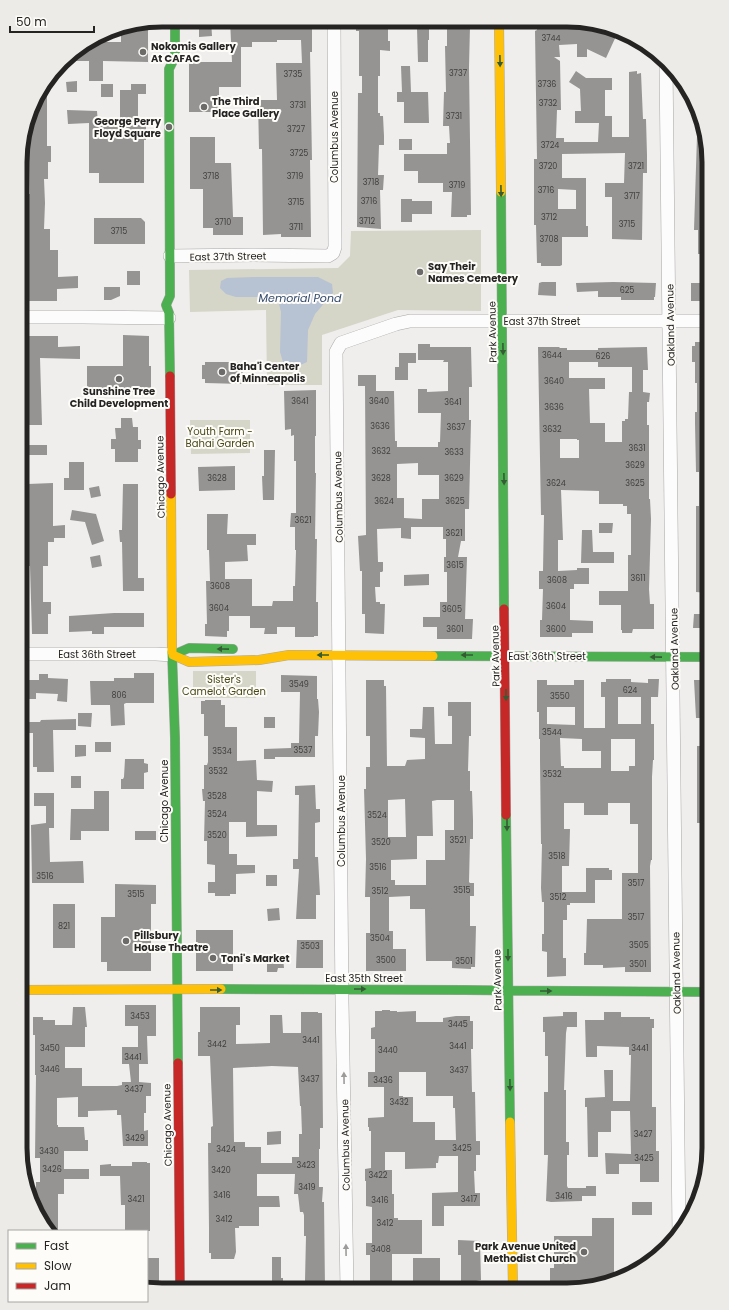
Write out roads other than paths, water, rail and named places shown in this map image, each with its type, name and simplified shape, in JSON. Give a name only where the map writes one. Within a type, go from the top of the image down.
[{"type":"street","points":[[27,317],[90,317],[169,310],[169,69],[176,57],[175,27]]},
{"type":"street","name":"Columbus Avenue","points":[[333,253],[335,246],[334,27]]},
{"type":"street","name":"Park Avenue","points":[[499,27],[508,991],[513,1283]]},
{"type":"street","name":"Oakland Avenue","points":[[666,71],[674,657],[679,1223]]},
{"type":"street","name":"East 37th Street","points":[[170,256],[328,256],[333,253]]},
{"type":"street","name":"Chicago Avenue","points":[[169,310],[180,1283]]},
{"type":"street","name":"East 37th Street","points":[[336,352],[341,343],[396,324],[410,321],[702,321]]},
{"type":"street","name":"Columbus Avenue","points":[[336,352],[342,989],[347,1283]]},
{"type":"street","name":"East 36th Street","points":[[173,655],[189,648],[243,649]]},
{"type":"street","name":"East 36th Street","points":[[259,650],[289,655]]},
{"type":"street","name":"East 36th Street","points":[[27,654],[156,654],[173,655],[190,662],[259,660],[289,655],[702,657]]},
{"type":"street","name":"East 35th Street","points":[[27,990],[422,989],[702,992]]},
{"type":"water","name":"Memorial Pond","points":[[318,277],[332,284],[333,293],[315,314],[308,330],[307,362],[294,368],[283,362],[280,352],[281,312],[279,304],[270,297],[236,297],[226,294],[220,288],[221,281],[227,278]]},
{"type":"place","name":"Nokomis Gallery At CAFAC","points":[[143,52]]},
{"type":"place","name":"The Third Place Gallery","points":[[204,107]]},
{"type":"place","name":"George Perry Floyd Square","points":[[169,127]]},
{"type":"place","name":"Say Their Names Cemetery","points":[[420,272]]},
{"type":"place","name":"Baha'i Center of Minneapolis","points":[[222,372]]},
{"type":"place","name":"Sunshine Tree Child Development","points":[[119,379]]},
{"type":"place","name":"Pillsbury House Theatre","points":[[126,941]]},
{"type":"place","name":"Toni's Market","points":[[213,958]]},
{"type":"place","name":"Park Avenue United Methodist Church","points":[[584,1252]]},
{"type":"park label","name":"Youth Farm - Bahai Garden","points":[[220,436]]},
{"type":"park label","name":"Sister's Camelot Garden","points":[[224,684]]}]
